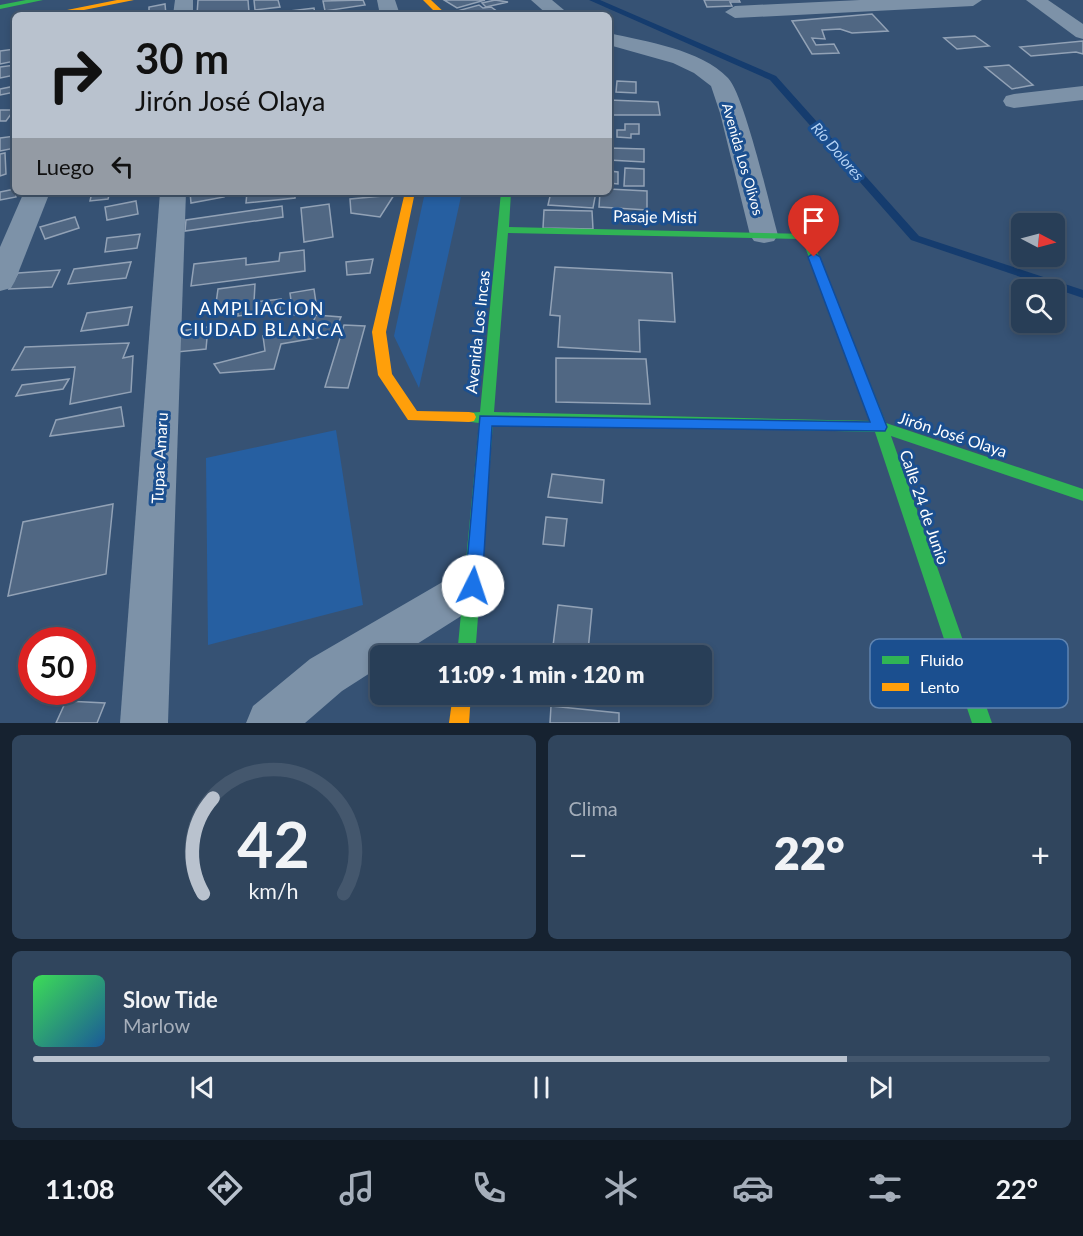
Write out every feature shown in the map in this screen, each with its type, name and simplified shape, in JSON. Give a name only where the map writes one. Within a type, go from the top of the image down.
[{"type":"street","points":[[0,7],[39,0]]},
{"type":"street","points":[[428,0],[440,12]]},
{"type":"street","points":[[540,0],[556,12]]},
{"type":"street","points":[[735,12],[973,0]]},
{"type":"street","points":[[1035,0],[1083,33]]},
{"type":"street","points":[[70,12],[117,6]]},
{"type":"street","name":"Avenida Los Olivos","points":[[612,40],[680,59],[702,68],[721,83],[732,113],[764,235]]},
{"type":"street","points":[[1014,101],[1083,93]]},
{"type":"street","points":[[0,280],[36,195]]},
{"type":"street","name":"Tupac Amaru","points":[[144,723],[173,195]]},
{"type":"street","name":"Jirón José Olaya","points":[[409,195],[379,332],[385,375],[412,416],[486,420],[880,427],[1083,495]]},
{"type":"street","name":"Avenida Los Incas","points":[[467,645],[506,195]]},
{"type":"street","name":"Pasaje Misti","points":[[504,230],[806,236]]},
{"type":"street","name":"Calle 24 de Junio","points":[[806,236],[880,427],[953,639]]},
{"type":"street","points":[[270,723],[326,675],[473,586]]},
{"type":"street","points":[[459,723],[461,705]]},
{"type":"street","name":"Calle 24 de Junio","points":[[977,708],[982,723]]},
{"type":"shaded area","points":[[424,195],[461,195],[419,388],[394,336]]},
{"type":"shaded area","points":[[336,430],[363,605],[208,645],[206,458]]},
{"type":"building","points":[[198,0],[248,0],[249,12],[197,12]]},
{"type":"building","points":[[254,0],[278,0],[280,7],[255,10]]},
{"type":"building","points":[[363,0],[365,5],[325,11],[323,1]]},
{"type":"building","points":[[444,0],[485,0],[457,8]]},
{"type":"building","points":[[495,0],[508,2],[486,7],[482,3]]},
{"type":"building","points":[[704,0],[739,0],[740,2],[730,2],[732,6],[707,7]]},
{"type":"building","points":[[165,4],[166,12],[149,12],[149,7]]},
{"type":"building","points":[[479,5],[483,8],[491,7],[498,12],[460,12],[457,11]]},
{"type":"building","points":[[314,8],[315,12],[282,12]]},
{"type":"building","points":[[872,14],[888,31],[852,33],[840,29],[822,30],[825,39],[812,38],[816,45],[834,44],[839,53],[812,54],[792,21]]},
{"type":"building","points":[[975,36],[989,46],[957,49],[944,38]]},
{"type":"building","points":[[1083,41],[1083,54],[1076,52],[1031,56],[1020,47]]},
{"type":"building","points":[[12,49],[12,62],[0,64],[0,51]]},
{"type":"building","points":[[12,65],[12,76],[0,78],[0,67]]},
{"type":"building","points":[[1009,65],[1033,85],[1012,89],[985,67]]},
{"type":"building","points":[[617,81],[636,82],[636,93],[616,92]]},
{"type":"building","points":[[12,87],[12,93],[0,95],[0,89]]},
{"type":"building","points":[[612,100],[658,102],[660,115],[612,115]]},
{"type":"building","points":[[0,110],[12,110],[6,121],[0,121]]},
{"type":"building","points":[[625,124],[639,124],[639,134],[631,134],[631,138],[617,137],[617,130],[625,130]]},
{"type":"building","points":[[12,136],[12,149],[0,151],[0,138]]},
{"type":"building","points":[[612,148],[644,149],[644,162],[612,160]]},
{"type":"building","points":[[5,153],[6,174],[0,176],[0,154]]},
{"type":"building","points":[[625,168],[644,169],[644,186],[624,186]]},
{"type":"building","points":[[612,171],[618,172],[618,184],[612,183]]},
{"type":"building","points":[[612,189],[647,191],[647,210],[599,207],[600,195],[612,195]]},
{"type":"building","points":[[12,190],[12,195],[16,197],[0,200],[0,192]]},
{"type":"building","points":[[91,195],[109,195],[108,199],[90,201]]},
{"type":"building","points":[[190,195],[224,195],[224,197],[191,203]]},
{"type":"building","points":[[247,195],[295,195],[295,198],[246,203]]},
{"type":"building","points":[[394,195],[380,217],[351,213],[350,199]]},
{"type":"building","points":[[550,195],[595,195],[593,208],[548,205]]},
{"type":"building","points":[[136,201],[138,214],[107,220],[105,207]]},
{"type":"building","points":[[329,204],[333,237],[304,242],[301,208]]},
{"type":"building","points":[[282,206],[283,217],[185,231],[186,220]]},
{"type":"building","points":[[544,210],[592,211],[593,229],[543,228]]},
{"type":"building","points":[[75,217],[79,228],[45,239],[40,227]]},
{"type":"building","points":[[140,234],[137,248],[105,252],[107,238]]},
{"type":"building","points":[[304,250],[305,271],[191,286],[194,264],[246,258],[246,265],[279,261],[280,253]]},
{"type":"building","points":[[373,259],[370,273],[347,275],[346,262]]},
{"type":"building","points":[[131,262],[126,278],[68,284],[74,269]]},
{"type":"building","points":[[555,267],[672,273],[675,322],[639,320],[640,352],[558,347],[560,316],[550,315]]},
{"type":"building","points":[[60,270],[52,287],[9,289],[18,273]]},
{"type":"building","points":[[255,284],[254,302],[281,299],[280,311],[238,316],[238,308],[215,311],[218,289]]},
{"type":"building","points":[[314,289],[317,310],[293,315],[290,293]]},
{"type":"building","points":[[132,307],[128,325],[81,331],[87,313]]},
{"type":"building","points":[[316,315],[341,317],[333,335],[281,344],[274,369],[220,373],[214,364],[265,351],[263,336],[310,330]]},
{"type":"building","points":[[344,325],[365,326],[348,388],[325,387]]},
{"type":"building","points":[[208,327],[206,349],[177,352],[181,331]]},
{"type":"building","points":[[129,343],[123,358],[133,356],[131,392],[70,404],[75,367],[12,370],[25,347]]},
{"type":"building","points":[[556,358],[646,359],[650,404],[556,402]]},
{"type":"building","points":[[69,379],[63,389],[16,396],[22,385]]},
{"type":"building","points":[[121,407],[124,426],[50,436],[56,420]]},
{"type":"building","points":[[552,474],[604,480],[602,503],[548,497]]},
{"type":"building","points":[[113,504],[106,574],[8,596],[23,522]]},
{"type":"building","points":[[546,517],[567,519],[564,546],[543,544]]},
{"type":"building","points":[[558,605],[592,609],[589,645],[553,645]]},
{"type":"building","points":[[105,703],[97,723],[56,723],[64,705]]},
{"type":"building","points":[[551,706],[619,713],[619,723],[550,723]]},
{"type":"waterway","name":"Río Dolores","points":[[593,0],[773,78],[915,238],[1083,294]]},
{"type":"traffic: fast","points":[[0,7],[39,0]]},
{"type":"traffic: fast","points":[[467,645],[506,195]]},
{"type":"traffic: fast","points":[[504,230],[806,236],[880,427],[953,639]]},
{"type":"traffic: fast","points":[[469,417],[880,427],[1083,495]]},
{"type":"traffic: fast","points":[[977,708],[982,723]]},
{"type":"traffic: slow","points":[[63,12],[130,0]]},
{"type":"traffic: slow","points":[[427,0],[440,12]]},
{"type":"traffic: slow","points":[[409,195],[379,332],[385,375],[413,416],[469,417]]},
{"type":"traffic: slow","points":[[459,723],[461,705]]},
{"type":"district","name":"AMPLIACION CIUDAD BLANCA","points":[[262,318]]},
{"type":"route","points":[[473,586],[486,420],[880,427],[814,257]]}]
